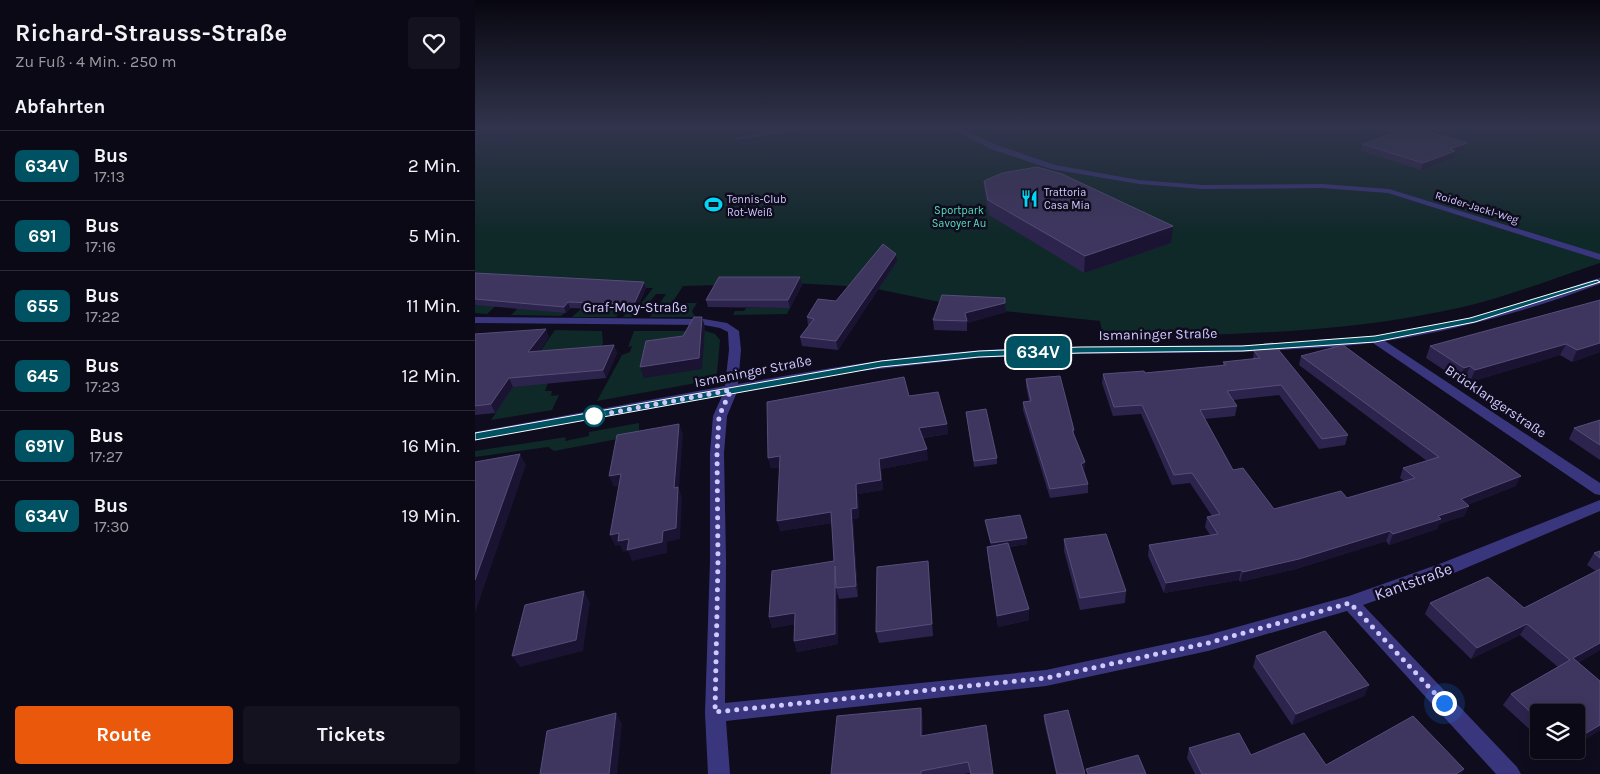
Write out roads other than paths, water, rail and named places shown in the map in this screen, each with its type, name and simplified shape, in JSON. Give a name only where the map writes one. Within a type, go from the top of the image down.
[{"type":"street","name":"Roider-Jackl-Weg","points":[[1045,164],[1103,177],[1202,188],[1345,187],[1389,191],[1600,257]]},
{"type":"street","name":"Ismaninger Straße","points":[[475,436],[881,364],[979,354],[1080,350],[1242,349],[1375,339],[1472,320],[1600,282]]},
{"type":"street","name":"Graf-Moy-Straße","points":[[475,320],[704,322],[723,325],[729,327],[735,334],[731,390]]},
{"type":"street","name":"Brücklangerstraße","points":[[1375,339],[1600,490]]},
{"type":"street","points":[[719,774],[715,712],[718,560],[717,453],[719,416],[731,390]]},
{"type":"street","name":"Kantstraße","points":[[715,712],[1046,678],[1208,643],[1350,603],[1448,568],[1600,505]]},
{"type":"street","points":[[1350,603],[1510,774]]},
{"type":"place","name":"Trattoria Casa Mia","points":[[1030,198]]},
{"type":"place","name":"Tennis-Club Rot-Weiß","points":[[713,205]]},
{"type":"park label","name":"Sportpark Savoyer Au","points":[[959,216]]}]
